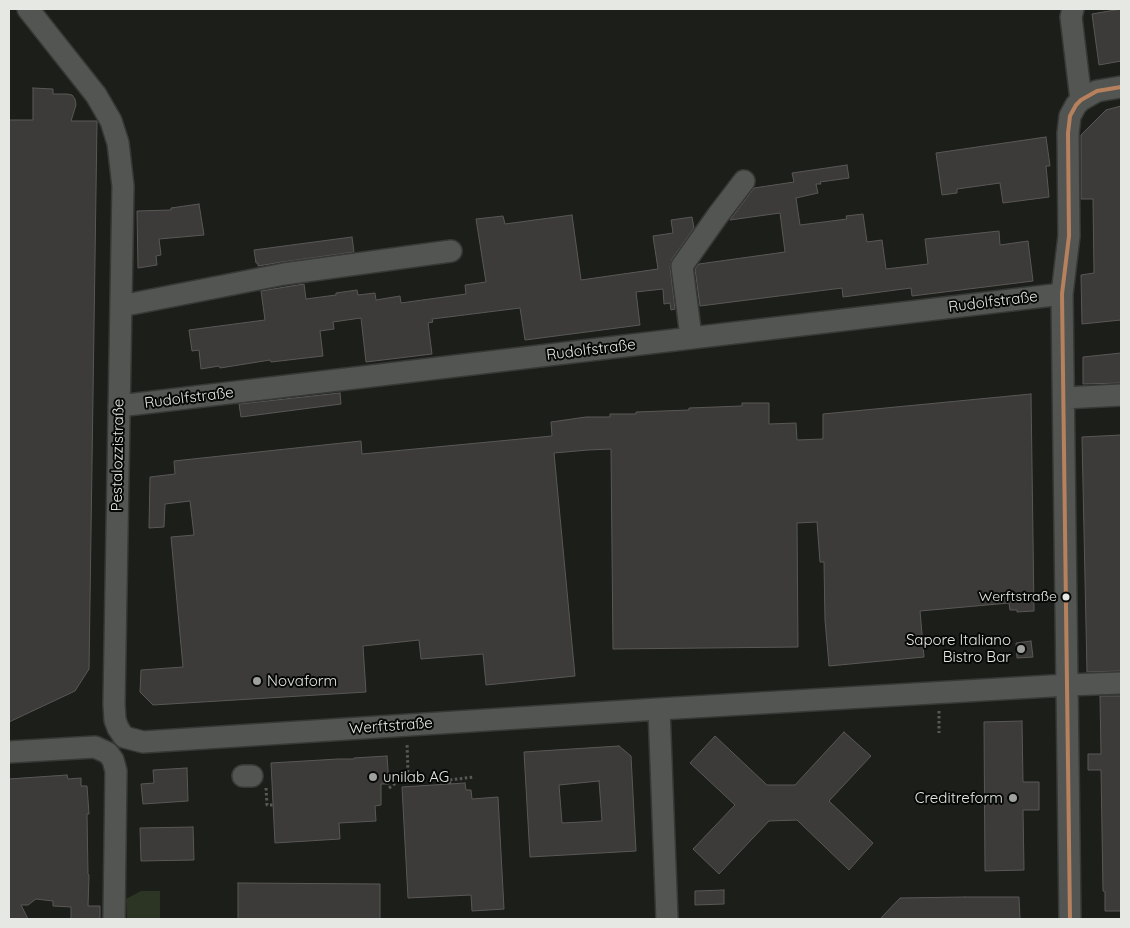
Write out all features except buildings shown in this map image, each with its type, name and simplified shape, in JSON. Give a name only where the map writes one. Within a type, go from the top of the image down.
[{"type":"street","name":"Pestalozzistraße","points":[[28,9],[96,96],[111,122],[118,143],[124,186],[114,704],[115,720],[124,737]]},
{"type":"street","points":[[1073,9],[1071,18],[1089,95]]},
{"type":"street","points":[[1070,919],[1062,294],[1069,236],[1068,132],[1070,116],[1076,105],[1089,95],[1121,88]]},
{"type":"street","points":[[691,338],[682,266],[744,181]]},
{"type":"street","points":[[121,306],[284,274],[451,251]]},
{"type":"street","name":"Rudolfstraße","points":[[119,406],[1062,294]]},
{"type":"street","points":[[1064,398],[1121,396]]},
{"type":"street","name":"Werftstraße","points":[[124,737],[143,742],[659,709],[1121,683]]},
{"type":"street","points":[[659,709],[667,919]]},
{"type":"street","points":[[108,753],[124,737]]},
{"type":"street","points":[[9,752],[95,746],[108,753],[113,760],[116,771],[114,919]]},
{"type":"path","points":[[390,788],[408,774],[407,743]]},
{"type":"path","points":[[450,784],[449,780],[474,777]]},
{"type":"green space","points":[[141,891],[160,891],[160,919],[127,919],[126,899]]},
{"type":"transit line","points":[[1070,919],[1062,294],[1069,236],[1068,133],[1070,116],[1081,100],[1097,91],[1121,87]]},
{"type":"place","name":"Werftstraße","points":[[1066,597]]},
{"type":"place","name":"Sapore Italiano Bistro Bar","points":[[1021,649]]},
{"type":"place","name":"Novaform","points":[[257,681]]},
{"type":"place","name":"unilab AG","points":[[373,777]]},
{"type":"place","name":"Creditreform","points":[[1013,798]]}]
